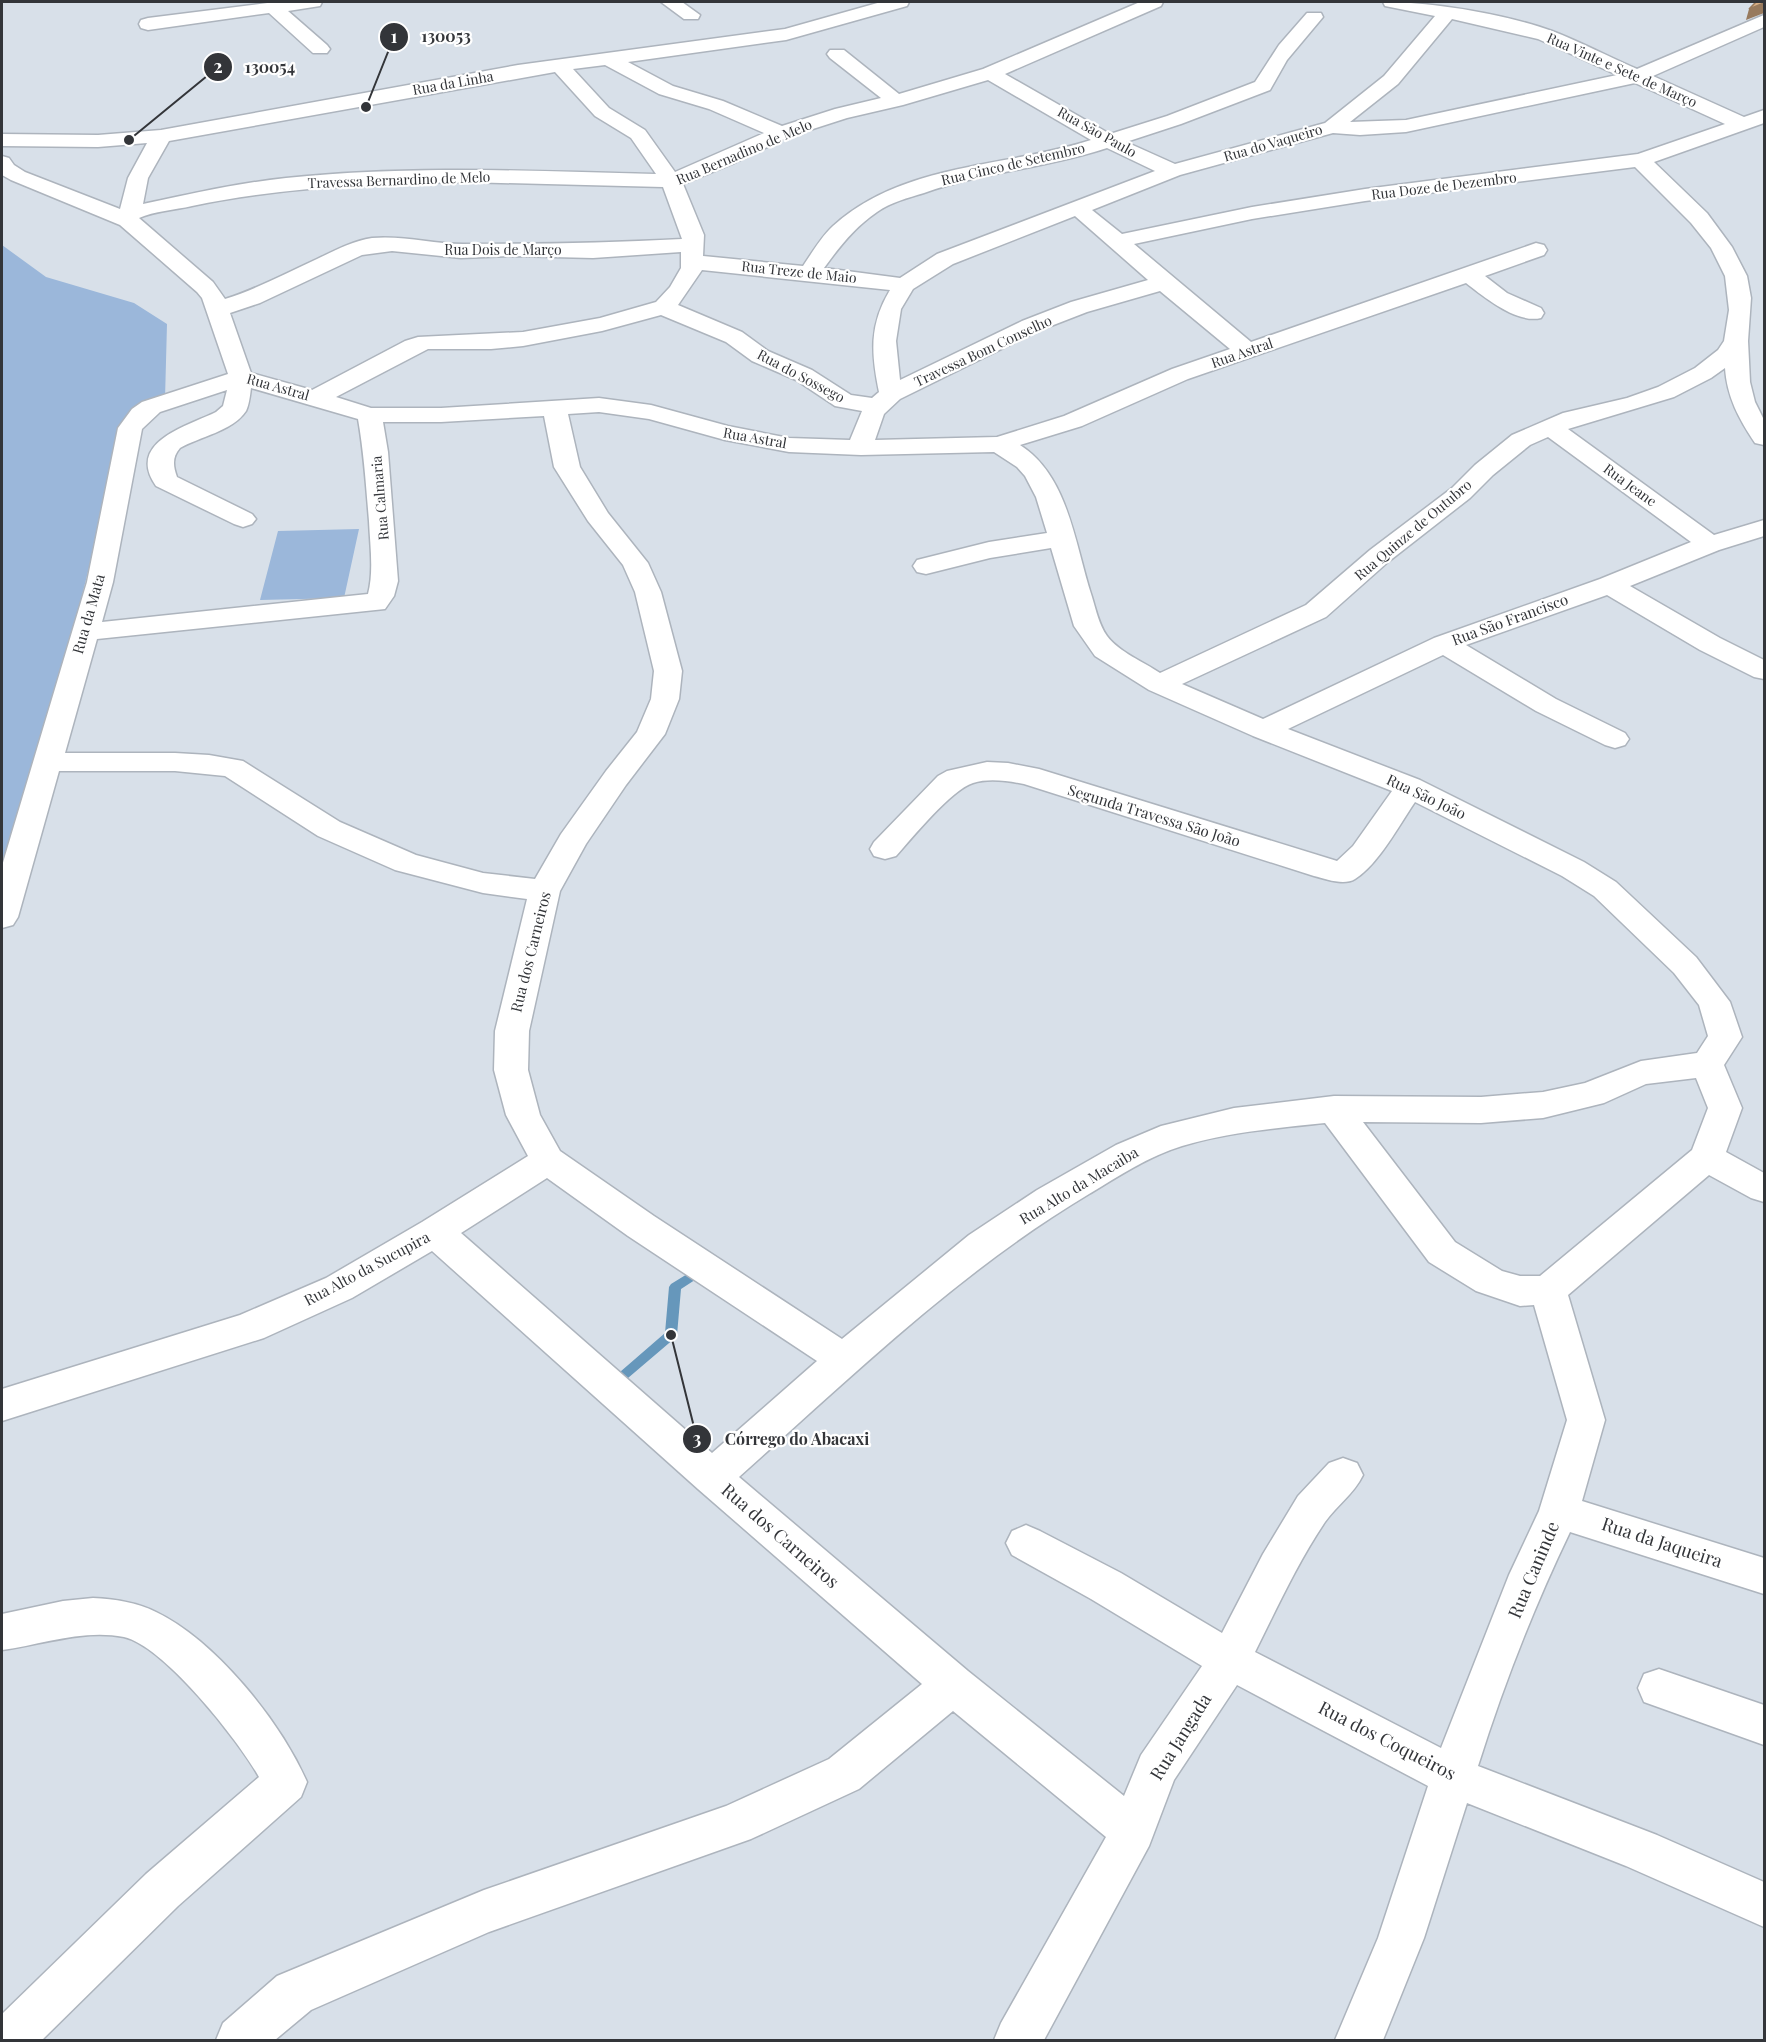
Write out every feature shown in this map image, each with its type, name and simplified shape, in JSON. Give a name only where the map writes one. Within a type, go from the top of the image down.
[{"type":"street","points":[[148,24],[313,2]]},
{"type":"street","points":[[670,2],[691,15]]},
{"type":"street","name":"Rua da Linha","points":[[2,140],[98,141],[161,136],[559,65],[786,34],[900,2]]},
{"type":"street","name":"Rua Bernadino de Melo","points":[[693,254],[693,235],[671,181],[727,159],[782,133],[842,112],[896,101],[990,73],[1154,2]]},
{"type":"street","name":"Rua Vinte e Sete de Março","points":[[1392,2],[1545,35],[1743,124]]},
{"type":"street","points":[[274,8],[320,49]]},
{"type":"street","points":[[1332,127],[1391,80],[1447,13]]},
{"type":"street","name":"Rua Cinco de Setembro","points":[[809,273],[839,232],[871,206],[890,197],[955,175],[1075,152],[1174,120],[1263,86],[1267,75],[1286,49],[1314,17]]},
{"type":"street","name":"Rua do Vaqueiro","points":[[884,400],[885,341],[890,309],[904,285],[945,260],[1173,171],[1332,127],[1360,129],[1406,126],[1638,76],[1764,20]]},
{"type":"street","points":[[837,54],[896,101]]},
{"type":"street","points":[[607,58],[666,90],[716,105],[782,133]]},
{"type":"street","points":[[559,65],[602,112],[638,134],[671,181]]},
{"type":"street","name":"Rua São Paulo","points":[[990,73],[1039,99],[1107,141],[1173,171]]},
{"type":"street","name":"Rua Doze de Dezembro","points":[[1119,241],[1263,211],[1640,160],[1764,116]]},
{"type":"street","points":[[2,162],[7,169],[18,176],[129,216],[138,178],[161,136]]},
{"type":"street","points":[[1640,160],[1699,218],[1745,277],[1740,298],[1736,341],[1738,392],[1742,404],[1764,438]]},
{"type":"street","name":"Travessa Bernardino de Melo","points":[[129,216],[232,191],[288,184],[375,178],[548,177],[671,181]]},
{"type":"street","points":[[1076,207],[1119,241],[1162,283],[1247,351]]},
{"type":"street","name":"Rua Astral","points":[[129,216],[206,287],[218,309],[241,377],[273,388],[369,415],[441,415],[555,407],[623,407],[651,412],[725,434],[760,441],[801,446],[861,448],[999,444],[1073,421],[1180,374],[1388,304],[1536,250]]},
{"type":"street","name":"Rua Dois de Março","points":[[218,309],[252,298],[354,250],[371,245],[392,244],[461,251],[513,249],[693,254]]},
{"type":"street","points":[[315,398],[419,344],[523,339],[602,324],[664,307],[680,291],[692,268],[693,254]]},
{"type":"street","name":"Rua Treze de Maio","points":[[693,254],[809,273],[904,285]]},
{"type":"street","points":[[1468,274],[1499,298],[1533,314]]},
{"type":"street","name":"Travessa Bom Conselho","points":[[884,400],[1030,326],[1079,307],[1162,283]]},
{"type":"street","name":"Rua do Sossego","points":[[664,307],[687,319],[734,337],[760,356],[804,375],[844,401],[884,400]]},
{"type":"street","name":"Rua Quinze de Outubro","points":[[1159,684],[1316,611],[1379,556],[1461,494],[1484,470],[1521,440],[1572,418],[1635,403],[1666,392],[1703,373],[1727,355],[1736,341]]},
{"type":"street","points":[[1703,373],[1736,374],[1764,382]]},
{"type":"street","points":[[241,377],[235,410],[224,418],[172,441],[165,449],[160,469],[165,481],[243,519]]},
{"type":"street","name":"Rua da Mata","points":[[2,916],[100,582],[130,428],[141,414],[151,407],[241,377]]},
{"type":"street","points":[[861,448],[866,424],[884,400]]},
{"type":"street","name":"Rua dos Carneiros","points":[[555,407],[558,435],[567,467],[597,516],[635,563],[648,592],[668,671],[665,699],[651,734],[616,778],[572,841],[544,891],[512,1031],[511,1070],[523,1115],[548,1161],[641,1226],[844,1360]]},
{"type":"street","name":"Rua Calmaria","points":[[85,632],[375,603],[381,596],[385,581],[376,452],[369,415]]},
{"type":"street","name":"Rua Jeane","points":[[1549,426],[1710,544]]},
{"type":"street","name":"Rua São João","points":[[999,444],[1016,453],[1034,470],[1048,492],[1088,626],[1105,650],[1159,684],[1263,730],[1410,787],[1573,869],[1605,889],[1630,910],[1685,965],[1714,1002],[1725,1037],[1707,1064]]},
{"type":"street","name":"Rua São Francisco","points":[[1263,730],[1444,644],[1609,585],[1710,544],[1764,528]]},
{"type":"street","points":[[926,566],[989,550],[1061,539]]},
{"type":"street","points":[[1609,585],[1710,645],[1764,671]]},
{"type":"street","points":[[1444,644],[1546,705],[1615,740]]},
{"type":"street","points":[[46,762],[175,762],[233,768],[329,829],[406,863],[483,883],[544,891]]},
{"type":"street","name":"Segunda Travessa São João","points":[[885,849],[948,783],[960,775],[993,771],[1029,776],[1325,869],[1344,872],[1364,854],[1410,787]]},
{"type":"street","points":[[1334,1109],[1442,1252],[1490,1281],[1520,1291],[1548,1290],[1707,1157],[1725,1108],[1707,1064]]},
{"type":"street","name":"Rua Alto da Macaiba","points":[[712,1477],[844,1360],[982,1245],[1050,1200],[1128,1154],[1173,1135],[1234,1120],[1334,1109],[1481,1110],[1543,1105],[1592,1094],[1641,1072],[1707,1064]]},
{"type":"street","points":[[1707,1157],[1764,1190]]},
{"type":"street","name":"Rua Alto da Sucupira","points":[[2,1405],[251,1327],[339,1288],[435,1232],[548,1161]]},
{"type":"street","name":"Rua dos Carneiros","points":[[435,1232],[712,1477],[953,1685],[1132,1831]]},
{"type":"street","name":"Rua Caninde","points":[[1359,2040],[1401,1938],[1470,1721],[1529,1575],[1560,1511],[1586,1420],[1548,1290]]},
{"type":"street","name":"Rua Jangada","points":[[1018,2040],[1132,1831],[1156,1769],[1230,1660],[1277,1567],[1312,1508],[1343,1475]]},
{"type":"street","name":"Rua da Jaqueira","points":[[1560,1511],[1764,1576]]},
{"type":"street","name":"Rua dos Coqueiros","points":[[1026,1543],[1106,1586],[1230,1660],[1453,1777],[1641,1850],[1764,1905]]},
{"type":"street","points":[[2,1632],[78,1617],[124,1619],[147,1625],[177,1649],[237,1710],[258,1736],[285,1782],[162,1890],[9,2040]]},
{"type":"street","points":[[240,2040],[294,1993],[484,1912],[735,1824],[844,1774],[953,1685]]},
{"type":"street","points":[[1659,1688],[1764,1725]]},
{"type":"shaded area","points":[[2,245],[46,277],[134,303],[167,324],[165,399],[128,414],[2,911]]},
{"type":"shaded area","points":[[359,529],[344,598],[260,600],[278,531]]},
{"type":"building","points":[[1756,2],[1764,3],[1749,9]]},
{"type":"waterway","points":[[624,1375],[671,1335],[675,1287],[697,1273]]},
{"type":"place","name":"130053","points":[[366,107]]},
{"type":"place","name":"130054","points":[[129,140]]},
{"type":"place","name":"Córrego do Abacaxi","points":[[671,1335]]}]
